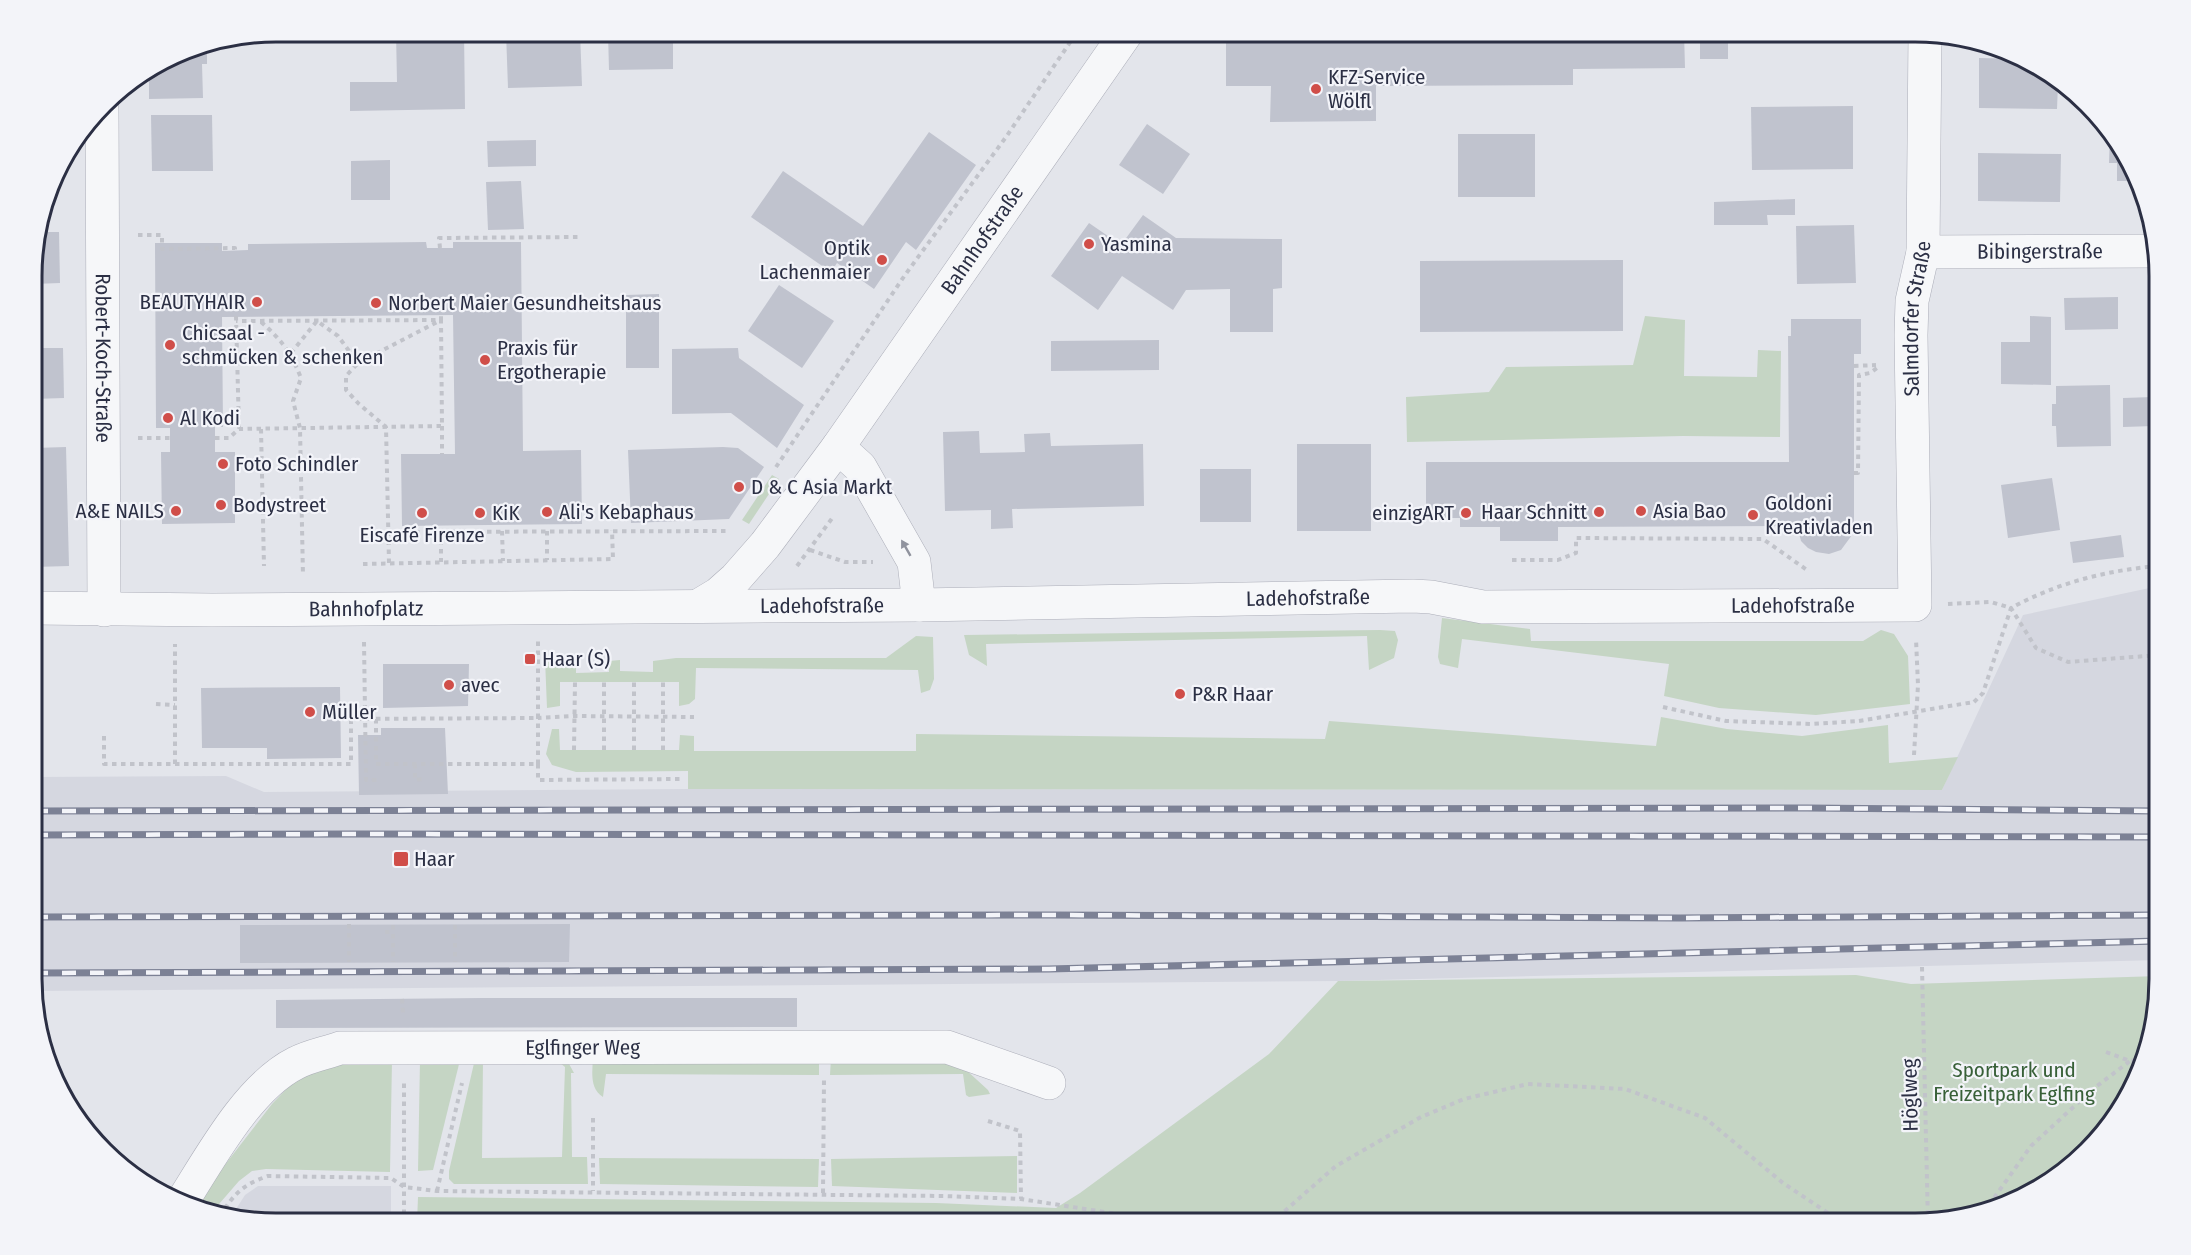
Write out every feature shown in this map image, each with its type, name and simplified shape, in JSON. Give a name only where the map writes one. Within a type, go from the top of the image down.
[{"type":"street","name":"Bahnhofstraße","points":[[698,606],[718,594],[736,578],[765,545],[838,447],[1120,42]]},
{"type":"street","name":"Salmdorfer Straße","points":[[1915,605],[1911,335],[1912,301],[1923,252],[1925,43]]},
{"type":"street","name":"Robert-Koch-Straße","points":[[102,120],[104,610]]},
{"type":"street","name":"Bibingerstraße","points":[[1923,252],[2147,251]]},
{"type":"street","points":[[838,447],[860,467],[914,562],[919,604]]},
{"type":"street","name":"Ladehofstraße","points":[[698,606],[1178,602],[1413,596],[1431,597],[1483,608],[1915,605]]},
{"type":"street","name":"Bahnhofplatz","points":[[42,608],[104,610],[698,606]]},
{"type":"street","name":"Eglfinger Weg","points":[[187,1195],[217,1147],[259,1091],[295,1063],[340,1048],[947,1047],[1048,1083]]},
{"type":"path","points":[[772,473],[905,275],[1006,137],[1070,42]]},
{"type":"path","points":[[102,235],[162,235],[162,249],[235,248],[235,250]]},
{"type":"path","points":[[440,248],[439,238],[578,237]]},
{"type":"path","points":[[441,315],[442,454]]},
{"type":"path","points":[[239,429],[236,319],[261,321],[441,320]]},
{"type":"path","points":[[389,563],[386,427],[346,390],[346,376],[358,363],[441,320]]},
{"type":"path","points":[[261,321],[291,353],[302,378],[292,401],[300,428],[304,609]]},
{"type":"path","points":[[291,353],[317,321]]},
{"type":"path","points":[[317,321],[338,336],[358,363]]},
{"type":"path","points":[[1854,473],[1858,473],[1859,375],[1870,374],[1880,365]]},
{"type":"path","points":[[1854,366],[1869,366]]},
{"type":"path","points":[[215,438],[230,438],[239,429],[442,426]]},
{"type":"path","points":[[261,429],[264,566]]},
{"type":"path","points":[[388,532],[612,530],[740,532]]},
{"type":"path","points":[[363,564],[613,558],[612,530]]},
{"type":"path","points":[[441,531],[441,562]]},
{"type":"path","points":[[502,531],[503,561]]},
{"type":"path","points":[[547,531],[547,560]]},
{"type":"path","points":[[1512,560],[1558,560],[1576,553],[1576,538],[1763,538],[1805,570],[1814,570]]},
{"type":"path","points":[[810,550],[845,562],[879,562]]},
{"type":"path","points":[[1663,706],[1726,721],[1812,723],[1859,721],[1974,702],[1983,693],[2011,608],[2037,594],[2078,579],[2149,567]]},
{"type":"path","points":[[1951,604],[1991,602],[2011,608],[2036,648],[2068,662],[2149,656]]},
{"type":"path","points":[[1914,755],[1918,685],[1915,605]]},
{"type":"path","points":[[538,608],[538,780],[683,779]]},
{"type":"path","points":[[364,641],[366,780],[377,780]]},
{"type":"path","points":[[175,643],[175,764]]},
{"type":"path","points":[[604,681],[604,750]]},
{"type":"path","points":[[574,750],[575,682]]},
{"type":"path","points":[[634,682],[634,750]]},
{"type":"path","points":[[663,682],[663,750]]},
{"type":"path","points":[[156,704],[175,705]]},
{"type":"path","points":[[340,719],[694,717]]},
{"type":"path","points":[[104,736],[104,764],[351,764],[351,719]]},
{"type":"path","points":[[376,719],[376,764],[538,764]]},
{"type":"path","points":[[415,764],[415,780],[425,779]]},
{"type":"path","points":[[349,924],[349,962]]},
{"type":"path","points":[[393,925],[393,962]]},
{"type":"path","points":[[455,925],[455,962]]},
{"type":"path","points":[[385,932],[393,932]]},
{"type":"path","name":"Höglweg","points":[[1922,967],[1928,1212]]},
{"type":"path","points":[[437,1191],[471,1047]]},
{"type":"path","points":[[823,1193],[822,1120],[825,1047]]},
{"type":"path","points":[[2106,1052],[2134,1061]]},
{"type":"path","points":[[1993,1200],[2031,1146],[2093,1089],[2130,1061]]},
{"type":"path","points":[[404,1072],[404,1213]]},
{"type":"path","points":[[1282,1213],[1336,1166],[1421,1117],[1464,1099],[1528,1084],[1625,1089],[1705,1118],[1783,1183],[1828,1213]]},
{"type":"path","points":[[592,1118],[593,1191]]},
{"type":"path","points":[[988,1121],[1020,1131],[1022,1199]]},
{"type":"path","points":[[226,1207],[232,1197],[249,1182],[268,1176],[391,1178],[404,1187],[437,1191],[823,1193],[1022,1199],[1111,1213]]},
{"type":"shaded area","points":[[2149,588],[2149,960],[1338,981],[43,991],[42,777],[226,776],[264,792],[688,789],[1942,790],[2023,615]]},
{"type":"shaded area","points":[[258,1186],[391,1186],[391,1213],[276,1213],[236,1209],[245,1195]]},
{"type":"green space","points":[[1645,316],[1685,320],[1684,376],[1757,377],[1758,350],[1781,351],[1780,437],[1683,436],[1407,442],[1406,397],[1489,392],[1506,367],[1633,365]]},
{"type":"green space","points":[[772,475],[779,479],[749,524],[742,520]]},
{"type":"green space","points":[[1442,618],[1530,629],[1531,641],[1863,641],[1881,630],[1894,634],[1908,656],[1910,704],[1816,715],[1719,708],[1664,696],[1669,664],[1462,639],[1458,668],[1440,664],[1438,657]]},
{"type":"green space","points":[[1395,631],[1398,640],[1394,658],[1369,670],[1367,636],[986,644],[987,666],[969,655],[964,635]]},
{"type":"green space","points":[[916,636],[933,637],[934,679],[930,690],[921,693],[918,670],[696,668],[695,699],[689,704],[679,706],[679,682],[560,682],[560,706],[547,708],[545,659],[576,659],[576,673],[609,672],[609,661],[620,660],[620,671],[653,672],[653,661],[676,658],[886,658]]},
{"type":"green space","points":[[1661,717],[1727,729],[1802,736],[1888,725],[1889,763],[1958,757],[1942,790],[688,789],[688,771],[576,772],[552,765],[546,754],[552,729],[559,729],[560,750],[679,750],[680,735],[694,736],[694,751],[916,751],[916,734],[1325,739],[1329,721],[1656,746]]},
{"type":"green space","name":"Sportpark und Freizeitpark Eglfing","points":[[1856,975],[1911,984],[2149,976],[2147,1009],[2137,1054],[2118,1096],[2091,1133],[2057,1165],[2032,1182],[1990,1201],[1945,1211],[1915,1213],[417,1213],[418,1197],[936,1203],[1056,1208],[1080,1193],[1269,1054],[1338,981]]},
{"type":"green space","points":[[831,1058],[948,1064],[965,1069],[990,1094],[969,1097],[966,1095],[963,1074],[830,1075]]},
{"type":"green space","points":[[475,1059],[483,1059],[482,1158],[562,1157],[565,1067],[560,1063],[568,1062],[574,1073],[571,1073],[572,1157],[587,1157],[588,1184],[454,1184],[449,1179]]},
{"type":"green space","points":[[593,1059],[819,1059],[819,1075],[606,1074],[603,1097],[594,1085]]},
{"type":"green space","points":[[392,1060],[390,1172],[266,1169],[252,1171],[239,1181],[218,1205],[198,1200],[272,1104],[300,1075],[330,1063]]},
{"type":"green space","points":[[420,1060],[460,1060],[433,1170],[418,1171]]},
{"type":"green space","points":[[1017,1156],[1017,1193],[832,1186],[831,1159]]},
{"type":"green space","points":[[599,1158],[819,1159],[818,1187],[600,1184]]},
{"type":"building","points":[[396,42],[464,42],[465,109],[350,111],[350,82],[397,82]]},
{"type":"building","points":[[506,42],[580,42],[582,86],[508,88]]},
{"type":"building","points":[[608,42],[673,42],[673,69],[609,70]]},
{"type":"building","points":[[1226,42],[1684,42],[1685,68],[1573,69],[1573,85],[1376,86],[1376,121],[1270,122],[1271,86],[1226,86]]},
{"type":"building","points":[[1700,42],[1728,42],[1728,59],[1700,59]]},
{"type":"building","points":[[207,52],[207,64],[202,64],[203,98],[149,99],[149,79],[173,66]]},
{"type":"building","points":[[1979,58],[2000,58],[2032,73],[2058,91],[2057,109],[1979,108]]},
{"type":"building","points":[[1853,106],[1853,169],[1752,170],[1751,107]]},
{"type":"building","points":[[151,115],[212,115],[213,171],[152,171]]},
{"type":"building","points":[[1147,124],[1190,154],[1163,194],[1119,165]]},
{"type":"building","points":[[929,132],[976,165],[916,250],[906,242],[874,289],[837,263],[831,272],[751,217],[783,171],[863,226]]},
{"type":"building","points":[[1458,134],[1535,134],[1535,197],[1458,197]]},
{"type":"building","points":[[536,140],[536,166],[488,167],[487,141]]},
{"type":"building","points":[[2110,145],[2128,181],[2117,181],[2117,163],[2109,163]]},
{"type":"building","points":[[1978,153],[2061,154],[2060,202],[1978,201]]},
{"type":"building","points":[[390,160],[390,200],[351,200],[351,161]]},
{"type":"building","points":[[521,181],[524,229],[488,230],[486,182]]},
{"type":"building","points":[[1795,199],[1795,215],[1767,215],[1768,225],[1714,225],[1714,202]]},
{"type":"building","points":[[1143,215],[1176,238],[1282,239],[1282,288],[1273,289],[1273,332],[1230,332],[1230,289],[1186,290],[1173,310],[1122,276],[1098,310],[1051,276],[1089,223],[1121,245]]},
{"type":"building","points":[[1854,225],[1856,283],[1797,284],[1796,226]]},
{"type":"building","points":[[47,232],[59,232],[60,283],[42,284]]},
{"type":"building","points":[[426,242],[427,248],[453,248],[453,242],[521,242],[523,451],[581,450],[582,524],[402,526],[401,454],[455,454],[453,315],[222,317],[223,427],[215,427],[215,452],[235,452],[235,523],[162,524],[161,452],[170,452],[170,428],[156,428],[155,243],[222,243],[222,251],[248,250],[248,244]]},
{"type":"building","points":[[1623,260],[1623,331],[1420,332],[1420,261]]},
{"type":"building","points":[[779,285],[834,321],[802,368],[748,331]]},
{"type":"building","points":[[659,294],[659,368],[626,368],[626,295]]},
{"type":"building","points":[[2118,297],[2118,329],[2065,330],[2064,298]]},
{"type":"building","points":[[2030,316],[2051,317],[2051,385],[2001,384],[2001,342],[2030,342]]},
{"type":"building","points":[[1791,319],[1861,319],[1861,354],[1854,354],[1854,523],[1852,535],[1841,550],[1829,554],[1808,548],[1801,541],[1797,526],[1558,527],[1558,541],[1500,541],[1500,527],[1460,527],[1460,518],[1426,518],[1426,462],[1789,462],[1788,336],[1791,336]]},
{"type":"building","points":[[1159,340],[1159,370],[1051,371],[1051,341]]},
{"type":"building","points":[[42,348],[63,348],[64,398],[42,399]]},
{"type":"building","points":[[738,348],[739,358],[804,405],[777,448],[731,413],[672,414],[672,349]]},
{"type":"building","points":[[2110,385],[2111,446],[2057,447],[2056,426],[2052,426],[2052,404],[2056,404],[2056,386]]},
{"type":"building","points":[[2149,397],[2149,426],[2123,427],[2123,398]]},
{"type":"building","points":[[979,431],[980,453],[1025,452],[1024,434],[1050,433],[1051,446],[1143,444],[1144,506],[1012,509],[1013,528],[991,529],[991,510],[945,511],[943,432]]},
{"type":"building","points":[[1297,444],[1371,444],[1371,531],[1297,531]]},
{"type":"building","points":[[66,447],[69,566],[42,567],[42,448]]},
{"type":"building","points":[[738,448],[764,467],[729,519],[631,523],[628,450]]},
{"type":"building","points":[[1200,469],[1251,469],[1251,522],[1200,522]]},
{"type":"building","points":[[2052,478],[2060,530],[2008,538],[2001,485]]},
{"type":"building","points":[[2121,535],[2124,557],[2073,563],[2070,542]]},
{"type":"building","points":[[383,664],[469,664],[468,706],[383,708]]},
{"type":"building","points":[[340,687],[341,758],[267,759],[267,748],[202,748],[201,688]]},
{"type":"building","points":[[381,728],[445,728],[448,794],[359,795],[358,735],[381,735]]},
{"type":"building","points":[[570,924],[569,962],[240,963],[240,925]]},
{"type":"building","points":[[797,998],[797,1027],[276,1028],[276,1000]]},
{"type":"railway","points":[[42,811],[1807,808],[2149,811]]},
{"type":"railway","points":[[42,835],[2149,837]]},
{"type":"railway","points":[[42,917],[1051,915],[1680,918],[2149,915]]},
{"type":"railway","points":[[42,973],[1049,969],[2149,941]]},
{"type":"place","name":"KFZ-Service Wölfl","points":[[1316,89]]},
{"type":"place","name":"Yasmina","points":[[1089,244]]},
{"type":"place","name":"Optik Lachenmaier","points":[[882,260]]},
{"type":"place","name":"BEAUTYHAIR","points":[[257,302]]},
{"type":"place","name":"Norbert Maier Gesundheitshaus","points":[[376,303]]},
{"type":"place","name":"Chicsaal - schmücken & schenken","points":[[170,345]]},
{"type":"place","name":"Praxis für Ergotherapie","points":[[485,360]]},
{"type":"place","name":"Al Kodi","points":[[168,418]]},
{"type":"place","name":"Foto Schindler","points":[[223,464]]},
{"type":"place","name":"D & C Asia Markt","points":[[739,487]]},
{"type":"place","name":"Bodystreet","points":[[221,505]]},
{"type":"place","name":"A&E NAILS","points":[[176,511]]},
{"type":"place","name":"Asia Bao","points":[[1641,511]]},
{"type":"place","name":"Ali's Kebaphaus","points":[[547,512]]},
{"type":"place","name":"Haar Schnitt","points":[[1599,512]]},
{"type":"place","name":"Eiscafé Firenze","points":[[422,513]]},
{"type":"place","name":"KiK","points":[[480,513]]},
{"type":"place","name":"einzigART","points":[[1466,513]]},
{"type":"place","name":"Goldoni Kreativladen","points":[[1753,515]]},
{"type":"place","name":"Haar (S)","points":[[530,659]]},
{"type":"place","name":"avec","points":[[449,685]]},
{"type":"place","name":"P&R Haar","points":[[1180,694]]},
{"type":"place","name":"Müller","points":[[310,712]]},
{"type":"place","name":"Haar","points":[[401,859]]}]
